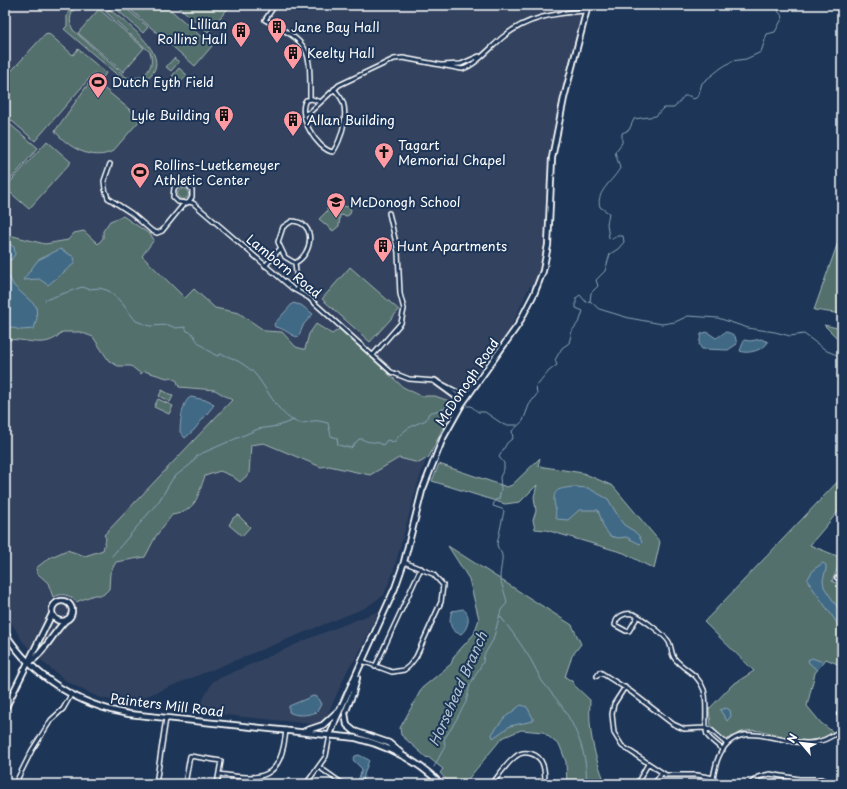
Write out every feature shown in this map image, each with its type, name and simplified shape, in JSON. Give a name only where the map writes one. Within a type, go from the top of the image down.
[{"type":"main road","name":"McDonogh Road","points":[[330,735],[340,709],[390,601],[404,562],[425,481],[454,417],[518,325],[534,294],[543,271],[548,245],[552,158],[564,98],[588,5]]},
{"type":"main road","points":[[435,382],[457,397],[458,404],[454,417]]},
{"type":"main road","points":[[5,709],[52,614],[52,609],[55,603],[61,600],[67,601],[71,605],[71,617],[55,631],[39,656],[28,663]]},
{"type":"main road","points":[[52,614],[59,621],[66,620]]},
{"type":"main road","name":"Painters Mill Road","points":[[5,633],[18,652],[28,663],[71,695],[90,704],[116,712],[330,735]]},
{"type":"main road","points":[[358,670],[353,693],[344,713],[347,726],[354,731],[389,743],[440,784]]},
{"type":"main road","points":[[302,732],[323,725],[340,709]]},
{"type":"main road","points":[[330,735],[367,741],[404,756]]},
{"type":"street","points":[[275,5],[265,20],[294,37],[306,49],[310,62],[310,99]]},
{"type":"street","points":[[305,114],[310,112],[334,89],[351,78],[394,58],[403,58],[462,69],[466,68],[511,31],[527,22],[547,14],[586,11]]},
{"type":"street","points":[[436,65],[461,64],[482,55]]},
{"type":"street","points":[[320,102],[310,99],[304,102],[305,120],[310,132],[323,149],[333,152],[341,137],[344,109],[343,102],[334,89]]},
{"type":"street","points":[[110,164],[104,181],[106,194],[111,200],[131,213],[152,231],[157,233],[162,231],[188,203],[193,194],[192,190],[187,184],[180,184],[174,188],[174,197],[178,202],[188,203]]},
{"type":"street","name":"Lamborn Road","points":[[188,203],[195,204],[265,266],[293,289],[309,298],[391,372],[399,376],[435,382],[448,386],[467,398]]},
{"type":"street","points":[[373,355],[401,323],[404,309],[400,294],[398,252],[389,213]]},
{"type":"street","points":[[292,221],[302,223],[309,233],[309,244],[305,256],[295,263],[287,259],[280,249],[279,237],[283,227],[292,221]]},
{"type":"street","points":[[265,266],[280,249]]},
{"type":"street","points":[[295,263],[298,291]]},
{"type":"street","points":[[362,661],[392,672],[404,670],[416,657],[439,608],[443,597],[443,586],[437,577],[421,568],[404,562]]},
{"type":"street","points":[[375,667],[421,568]]},
{"type":"street","points":[[837,578],[842,580]]},
{"type":"street","points":[[638,616],[629,631],[615,625],[618,618],[625,614],[631,613],[638,616],[667,640],[676,660],[691,671],[702,685],[706,697],[705,728],[707,735],[723,750]]},
{"type":"street","points":[[597,676],[600,672],[625,688],[659,715],[677,726],[684,729],[705,728],[711,730],[727,744]]},
{"type":"street","points":[[625,688],[613,709],[614,734],[622,746],[662,773],[671,776],[691,775],[714,778]]},
{"type":"street","points":[[15,784],[45,730],[56,714],[63,709],[71,695]]},
{"type":"street","points":[[839,714],[842,710]]},
{"type":"street","points":[[156,784],[166,718]]},
{"type":"street","points":[[712,784],[718,759],[727,744],[734,739],[749,734],[799,743],[813,743],[831,737],[842,729]]},
{"type":"street","points":[[218,774],[248,779],[266,774],[281,759],[286,730]]},
{"type":"street","points":[[306,784],[326,756],[330,735]]},
{"type":"street","points":[[492,784],[512,759],[520,753],[528,753],[538,757],[543,764],[545,784]]},
{"type":"street","points":[[185,784],[190,756],[221,761],[217,784]]},
{"type":"street","points":[[640,784],[639,780],[648,764]]},
{"type":"street","points":[[319,767],[343,784]]},
{"type":"street","points":[[654,784],[662,773]]},
{"type":"street","points":[[750,784],[758,776],[770,774],[799,779],[821,779],[832,784]]},
{"type":"shaded area","name":"McDonogh School","points":[[5,5],[586,5],[550,153],[546,244],[538,279],[534,288],[530,286],[509,331],[465,392],[442,431],[441,430],[455,403],[435,396],[421,396],[403,387],[339,329],[332,334],[327,330],[309,334],[305,349],[303,349],[296,347],[282,332],[265,331],[239,313],[215,308],[194,289],[185,298],[141,256],[154,240],[151,236],[123,216],[98,244],[84,231],[74,233],[68,240],[45,244],[5,234]]},
{"type":"shaded area","points":[[5,241],[14,247],[15,254],[11,260],[5,259]]},
{"type":"shaded area","points":[[60,249],[74,257],[75,263],[48,285],[39,279],[23,280],[38,260]]},
{"type":"shaded area","points":[[5,274],[9,277],[14,286],[36,306],[37,318],[34,329],[21,330],[5,326]]},
{"type":"shaded area","points":[[293,303],[301,305],[313,314],[304,324],[298,337],[275,327],[274,324]]},
{"type":"shaded area","points":[[62,332],[80,332],[93,337],[109,361],[118,366],[131,366],[141,374],[144,371],[167,378],[171,377],[177,381],[180,387],[215,390],[233,400],[104,535],[106,538],[104,540],[103,550],[85,556],[71,552],[37,573],[48,583],[53,597],[66,594],[76,602],[109,589],[110,573],[116,562],[145,557],[156,536],[172,515],[184,513],[192,508],[205,476],[220,471],[232,476],[249,474],[251,445],[264,443],[321,467],[329,466],[370,475],[399,458],[419,463],[429,457],[426,460],[418,483],[393,573],[384,595],[365,608],[127,704],[98,697],[81,689],[66,681],[45,664],[23,642],[5,612],[5,340],[58,337]]},
{"type":"shaded area","points":[[707,332],[716,338],[724,332],[728,332],[735,336],[737,344],[728,350],[702,349],[699,345],[701,334]]},
{"type":"shaded area","points":[[761,339],[768,342],[760,349],[752,352],[740,351],[744,340],[750,341]]},
{"type":"shaded area","points":[[191,397],[210,401],[214,405],[194,430],[185,438],[180,432],[181,418],[185,403]]},
{"type":"shaded area","points":[[573,487],[588,488],[608,499],[624,525],[634,531],[642,542],[640,544],[626,537],[618,538],[610,536],[604,528],[598,510],[579,510],[568,520],[557,519],[554,501],[556,491]]},
{"type":"shaded area","points":[[823,563],[826,565],[823,580],[824,587],[842,614],[842,630],[807,580],[814,569]]},
{"type":"shaded area","points":[[463,609],[466,612],[468,622],[466,629],[461,634],[454,631],[451,626],[450,619],[452,611]]},
{"type":"shaded area","points":[[379,611],[357,657],[349,667],[327,716],[322,722],[312,724],[196,712],[213,681],[315,636]]},
{"type":"shaded area","points":[[812,658],[824,663],[817,670],[809,663],[808,660]]},
{"type":"shaded area","points":[[313,696],[317,697],[321,704],[317,712],[295,715],[289,712],[289,706]]},
{"type":"shaded area","points":[[521,705],[527,707],[533,721],[510,726],[493,738],[492,734],[504,718]]},
{"type":"shaded area","points":[[726,708],[730,710],[731,716],[727,721],[720,710]]},
{"type":"shaded area","points":[[359,755],[369,760],[364,775],[363,784],[357,784],[362,769],[353,760],[355,756]]},
{"type":"green space","points":[[72,5],[79,5],[72,13],[70,20],[73,30],[126,77],[132,78],[143,76],[147,72],[151,63],[150,52],[98,5],[104,5],[143,39],[156,60],[154,70],[146,79],[140,82],[131,82],[122,79],[64,29],[67,26],[67,15]]},
{"type":"green space","points":[[116,5],[122,5],[148,27],[143,33],[114,7]]},
{"type":"green space","points":[[125,5],[165,5],[212,46],[195,66]]},
{"type":"green space","points":[[181,5],[231,5],[208,32],[179,7]]},
{"type":"green space","points":[[99,9],[144,48],[123,72],[78,33]]},
{"type":"green space","points":[[48,33],[73,55],[78,49],[106,73],[102,79],[94,73],[35,141],[5,115],[5,78],[45,34]]},
{"type":"green space","points":[[174,58],[179,62],[171,71],[166,67]]},
{"type":"green space","points":[[179,68],[187,75],[180,83],[172,76]]},
{"type":"green space","name":"Dutch Eyth Field","points":[[91,80],[94,80],[141,119],[113,151],[105,154],[89,154],[81,151],[66,142],[55,131]]},
{"type":"green space","points":[[5,120],[38,148],[11,179],[5,174]]},
{"type":"green space","points":[[47,141],[71,162],[29,209],[5,188]]},
{"type":"green space","points":[[181,189],[185,189],[187,190],[187,198],[181,199],[178,196],[178,192]]},
{"type":"green space","points":[[328,204],[349,207],[351,209],[350,214],[347,216],[340,215],[339,226],[333,231],[319,219],[327,211]]},
{"type":"green space","points":[[123,216],[151,235],[154,240],[142,256],[185,298],[194,289],[215,308],[239,313],[265,331],[282,332],[296,347],[303,349],[305,349],[309,334],[316,324],[332,334],[339,329],[403,387],[421,396],[435,396],[455,403],[429,457],[419,463],[399,458],[370,475],[329,466],[321,467],[264,443],[251,445],[249,474],[240,482],[232,476],[220,471],[205,476],[195,502],[187,510],[172,515],[156,536],[145,557],[116,562],[110,573],[109,589],[103,595],[94,595],[76,602],[71,597],[66,595],[53,597],[48,583],[37,573],[36,568],[49,558],[67,550],[85,556],[103,550],[106,538],[104,535],[232,400],[215,390],[179,387],[177,381],[171,377],[167,378],[144,371],[141,374],[131,366],[118,366],[109,361],[93,337],[80,332],[62,332],[56,338],[42,342],[5,340],[5,234],[45,244],[68,240],[74,233],[84,231],[98,244],[103,238],[103,231],[110,221]]},
{"type":"green space","points":[[842,231],[842,314],[814,310]]},
{"type":"green space","points":[[350,267],[399,310],[370,342],[322,299]]},
{"type":"green space","points":[[824,325],[842,329],[842,343]]},
{"type":"green space","points":[[162,390],[173,396],[170,402],[159,396]]},
{"type":"green space","points":[[158,399],[173,406],[169,414],[154,407]]},
{"type":"green space","points":[[540,458],[538,466],[583,473],[613,486],[660,542],[654,569],[624,553],[546,530],[535,529],[533,520],[536,511],[534,497],[537,485],[520,502],[505,504],[432,481],[439,464],[507,487],[512,485]]},
{"type":"green space","points":[[842,477],[842,507],[810,545],[842,558],[832,581],[842,586],[842,666],[826,659],[815,673],[807,706],[821,723],[833,732],[821,738],[798,740],[764,731],[753,730],[742,732],[725,741],[711,726],[709,709],[732,685],[754,671],[704,622]]},
{"type":"green space","points":[[238,515],[250,527],[242,536],[229,525],[233,518]]},
{"type":"green space","points":[[448,546],[572,625],[581,644],[572,656],[565,677],[572,681],[574,685],[590,700],[591,733],[598,764],[606,784],[567,784],[566,762],[560,746],[543,732],[521,730],[502,738],[464,784],[450,784],[440,773],[443,769],[428,757],[427,758],[401,735],[400,728],[422,688],[451,664],[454,656],[474,634],[479,619],[469,579]]},
{"type":"waterway","name":"Horsehead Branch","points":[[434,767],[445,746],[444,739],[466,702],[470,685],[493,640],[501,610],[507,603],[500,577],[502,555],[497,544],[504,511],[493,506],[495,500],[499,499],[501,489],[500,477],[504,469],[504,463],[499,457],[507,443],[513,438],[512,431],[523,421],[529,405],[537,394],[536,387],[549,371],[557,365],[555,360],[562,348],[569,343],[572,331],[580,320],[583,311],[576,308],[576,298],[580,295],[586,302],[590,301],[591,293],[598,286],[596,280],[605,271],[610,254],[618,249],[624,242],[623,236],[617,236],[612,239],[609,238],[607,224],[609,213],[600,207],[599,202],[600,196],[606,186],[620,168],[615,152],[622,143],[622,133],[629,130],[634,119],[656,116],[663,108],[674,108],[684,96],[690,96],[693,99],[698,97],[702,83],[721,68],[732,61],[746,59],[761,52],[767,34],[775,32],[783,17],[778,11],[782,5]]},
{"type":"waterway","points":[[45,300],[82,287],[89,289],[100,288],[109,291],[121,302],[136,321],[150,326],[168,325],[176,328],[185,327],[187,331],[193,334],[199,343],[212,353],[217,356],[221,354],[230,357],[252,371],[260,380],[275,403],[293,421],[302,423],[320,421],[328,423],[331,436],[337,438],[338,445],[351,448],[359,439],[383,445],[387,440],[394,442],[408,428],[426,420],[429,413],[453,406]]},
{"type":"waterway","points":[[590,301],[599,309],[629,318],[662,324],[675,322],[688,316],[718,318],[748,328],[790,336],[804,334],[827,351],[842,357]]},
{"type":"waterway","points":[[467,406],[471,406],[478,412],[485,412],[504,425],[517,425]]},
{"type":"waterway","points":[[112,556],[159,501],[173,478],[191,464],[198,455],[258,429],[278,426],[294,420]]},
{"type":"waterway","points":[[500,616],[531,660],[542,681],[561,705],[572,723],[583,753],[586,784]]},
{"type":"waterway","name":"Horsehead Branch","points":[[423,784],[427,779]]},
{"type":"place","name":"Jane Bay Hall","points":[[277,44]]},
{"type":"place","name":"Lillian Rollins Hall","points":[[241,48]]},
{"type":"place","name":"Keelty Hall","points":[[293,70]]},
{"type":"place","name":"Dutch Eyth Field","points":[[98,99]]},
{"type":"place","name":"Lyle Building","points":[[224,132]]},
{"type":"place","name":"Allan Building","points":[[293,137]]},
{"type":"place","name":"Tagart Memorial Chapel","points":[[384,169]]},
{"type":"place","name":"Rollins-Luetkemeyer Athletic Center","points":[[140,189]]},
{"type":"place","name":"McDonogh School","points":[[336,219]]},
{"type":"place","name":"Hunt Apartments","points":[[383,263]]}]
